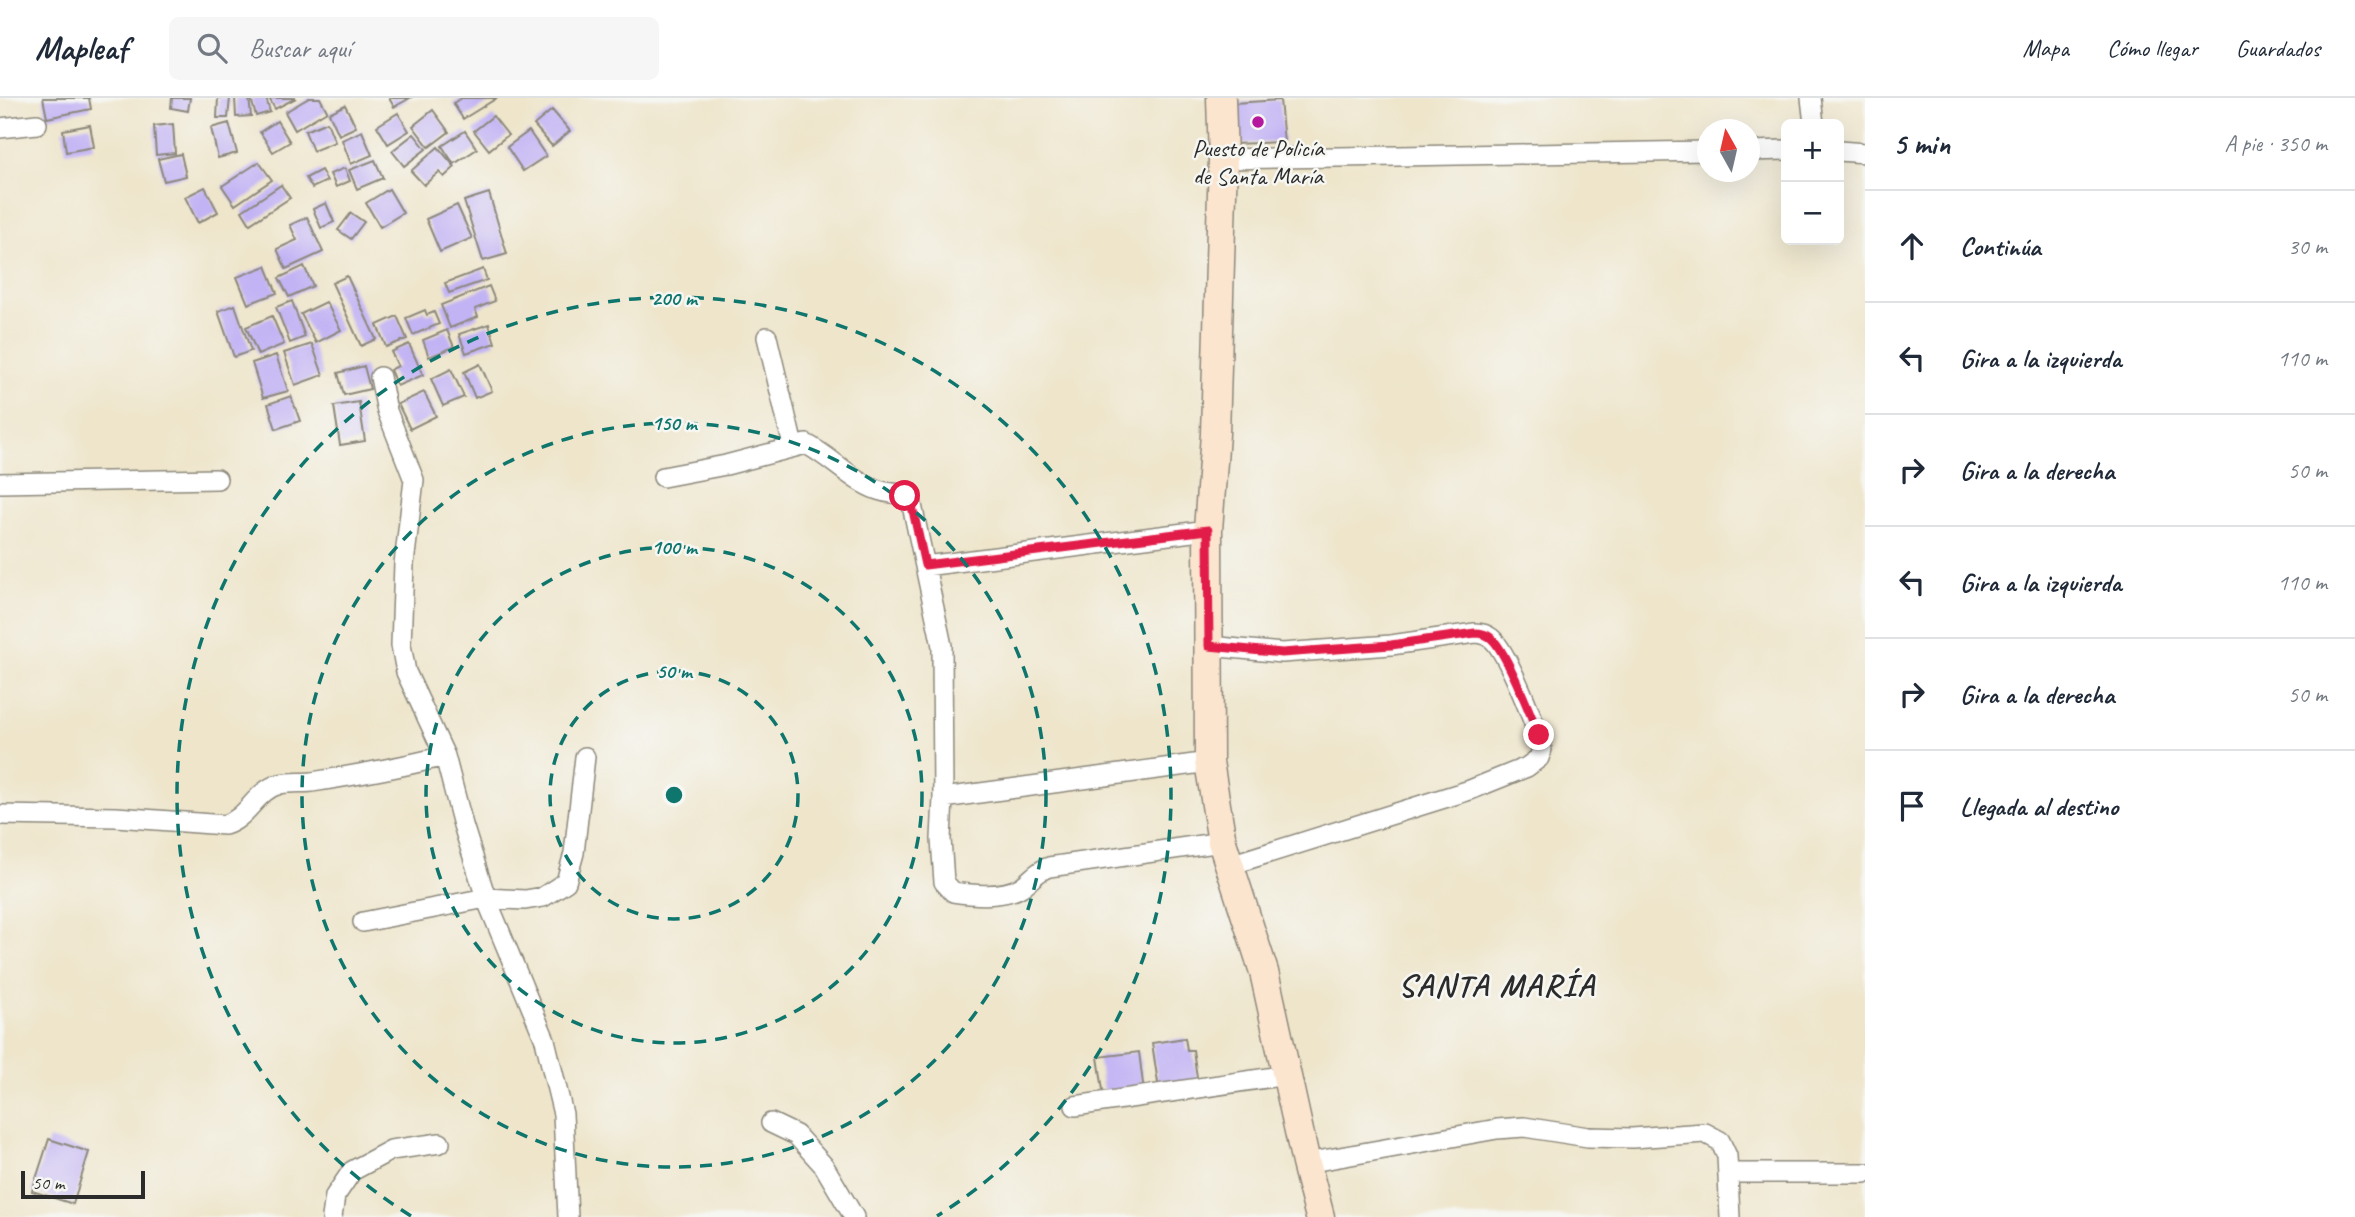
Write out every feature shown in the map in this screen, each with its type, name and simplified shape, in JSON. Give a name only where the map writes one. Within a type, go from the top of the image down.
[{"type":"street","points":[[1221,98],[1223,159],[1215,434],[1208,530],[1209,762],[1226,853],[1264,972],[1320,1217]]},
{"type":"street","points":[[1811,98],[1813,119]]},
{"type":"street","points":[[0,128],[37,124]]},
{"type":"street","points":[[1760,151],[1781,150]]},
{"type":"street","points":[[1223,159],[1697,151]]},
{"type":"street","points":[[1844,151],[1865,153]]},
{"type":"street","points":[[767,337],[793,446]]},
{"type":"street","points":[[380,377],[387,411],[414,480],[404,564],[401,645],[406,672],[444,756],[486,898],[545,1040],[563,1114],[568,1217]]},
{"type":"street","points":[[663,477],[726,465],[806,444],[824,453],[878,490],[905,496],[912,506],[942,646],[941,839],[944,882],[953,892],[982,894],[1017,889],[1036,872],[1049,867],[1226,853],[1470,789],[1527,767],[1539,758],[1542,749],[1523,696],[1504,656],[1493,639],[1485,634],[1475,633],[1391,645],[1282,653],[1209,646]]},
{"type":"street","points":[[0,483],[217,479]]},
{"type":"street","points":[[925,565],[1208,530]]},
{"type":"street","points":[[0,815],[116,817],[225,825],[237,821],[265,791],[279,785],[397,768],[444,756]]},
{"type":"street","points":[[363,922],[486,898],[525,900],[543,897],[566,882],[574,853],[585,757]]},
{"type":"street","points":[[943,798],[1209,762]]},
{"type":"street","points":[[1075,1105],[1287,1075]]},
{"type":"street","points":[[771,1123],[796,1135],[824,1166],[854,1217]]},
{"type":"street","points":[[1306,1163],[1524,1127],[1610,1138],[1705,1133],[1720,1141],[1727,1156],[1730,1217]]},
{"type":"street","points":[[332,1217],[335,1196],[352,1171],[391,1150],[440,1143]]},
{"type":"street","points":[[1728,1173],[1865,1173]]},
{"type":"building","points":[[43,98],[89,98],[91,109],[47,118]]},
{"type":"building","points":[[172,98],[190,98],[188,111],[171,108]]},
{"type":"building","points":[[218,98],[230,98],[228,118],[217,118]]},
{"type":"building","points":[[235,98],[249,98],[251,116],[236,117]]},
{"type":"building","points":[[266,98],[270,112],[256,116],[251,99]]},
{"type":"building","points":[[269,98],[296,98],[275,109]]},
{"type":"building","points":[[309,98],[320,98],[327,111],[295,130],[285,112]]},
{"type":"building","points":[[389,98],[410,98],[394,107]]},
{"type":"building","points":[[462,98],[497,98],[463,119],[453,103]]},
{"type":"building","name":"Puesto de Policía de Santa María","points":[[1280,100],[1284,142],[1233,144],[1234,103]]},
{"type":"building","points":[[345,105],[356,127],[339,135],[329,113]]},
{"type":"building","points":[[433,110],[449,132],[429,147],[413,126]]},
{"type":"building","points":[[552,110],[570,131],[552,146],[534,125]]},
{"type":"building","points":[[398,113],[409,131],[388,144],[377,126]]},
{"type":"building","points":[[493,116],[508,135],[489,150],[474,131]]},
{"type":"building","points":[[277,121],[290,142],[273,152],[260,132]]},
{"type":"building","points":[[327,122],[335,142],[313,151],[305,131]]},
{"type":"building","points":[[229,123],[237,153],[218,158],[211,128]]},
{"type":"building","points":[[173,124],[175,153],[156,155],[154,126]]},
{"type":"building","points":[[90,125],[94,147],[66,152],[63,130]]},
{"type":"building","points":[[362,131],[372,155],[351,164],[342,140]]},
{"type":"building","points":[[465,131],[477,149],[454,164],[442,146]]},
{"type":"building","points":[[529,131],[546,156],[523,171],[507,147]]},
{"type":"building","points":[[414,134],[426,149],[404,166],[392,151]]},
{"type":"building","points":[[438,147],[455,167],[444,177],[439,172],[424,185],[411,171]]},
{"type":"building","points":[[181,154],[186,176],[164,181],[158,159]]},
{"type":"building","points":[[375,160],[383,178],[357,189],[349,170]]},
{"type":"building","points":[[259,162],[272,180],[235,205],[222,186]]},
{"type":"building","points":[[345,168],[350,181],[336,187],[330,174]]},
{"type":"building","points":[[321,170],[327,181],[312,188],[306,178]]},
{"type":"building","points":[[281,185],[290,198],[250,224],[242,211]]},
{"type":"building","points":[[205,187],[218,212],[198,223],[185,197]]},
{"type":"building","points":[[389,189],[403,213],[380,227],[366,203]]},
{"type":"building","points":[[489,193],[507,254],[483,261],[464,201]]},
{"type":"building","points":[[326,203],[334,222],[321,228],[313,209]]},
{"type":"building","points":[[457,205],[472,238],[440,252],[426,219]]},
{"type":"building","points":[[351,213],[364,222],[351,239],[338,230]]},
{"type":"building","points":[[307,217],[323,252],[286,269],[277,249],[297,240],[290,225]]},
{"type":"building","points":[[266,266],[277,293],[248,304],[237,277]]},
{"type":"building","points":[[304,266],[313,286],[289,297],[279,278]]},
{"type":"building","points":[[483,269],[487,280],[449,293],[445,283]]},
{"type":"building","points":[[347,276],[376,339],[361,346],[332,283]]},
{"type":"building","points":[[489,286],[495,301],[475,309],[478,317],[450,328],[441,305]]},
{"type":"building","points":[[292,301],[305,337],[290,343],[276,307]]},
{"type":"building","points":[[326,302],[341,330],[316,343],[301,314]]},
{"type":"building","points":[[235,305],[251,351],[234,357],[218,311]]},
{"type":"building","points":[[425,310],[427,315],[434,312],[439,324],[413,335],[406,318]]},
{"type":"building","points":[[272,316],[284,344],[258,355],[246,327]]},
{"type":"building","points":[[397,316],[407,339],[386,347],[377,325]]},
{"type":"building","points":[[489,324],[495,343],[466,353],[459,334]]},
{"type":"building","points":[[447,330],[454,347],[429,357],[423,340]]},
{"type":"building","points":[[312,344],[323,375],[295,385],[284,353]]},
{"type":"building","points":[[409,344],[423,375],[397,386],[390,370],[398,366],[391,352]]},
{"type":"building","points":[[276,355],[288,391],[263,398],[252,363]]},
{"type":"building","points":[[480,364],[492,391],[475,398],[464,372]]},
{"type":"building","points":[[364,366],[370,389],[344,395],[338,373]]},
{"type":"building","points":[[451,369],[464,397],[443,406],[431,379]]},
{"type":"building","points":[[424,392],[436,416],[410,429],[398,404]]},
{"type":"building","points":[[291,396],[300,421],[276,429],[268,404]]},
{"type":"building","points":[[359,402],[365,441],[340,445],[334,406]]},
{"type":"building","points":[[1185,1038],[1187,1050],[1193,1050],[1198,1084],[1159,1090],[1152,1043]]},
{"type":"building","points":[[1139,1052],[1144,1092],[1104,1097],[1098,1057]]},
{"type":"building","points":[[49,1139],[89,1152],[73,1204],[32,1191]]},
{"type":"place","name":"Puesto de Policía de Santa María","points":[[1258,122]]},
{"type":"district","name":"SANTA MARÍA","points":[[1497,985]]},
{"type":"route","points":[[905,496],[912,506],[925,565],[1208,530],[1209,646],[1282,653],[1391,645],[1475,633],[1485,634],[1493,639],[1504,656],[1539,735]]}]
